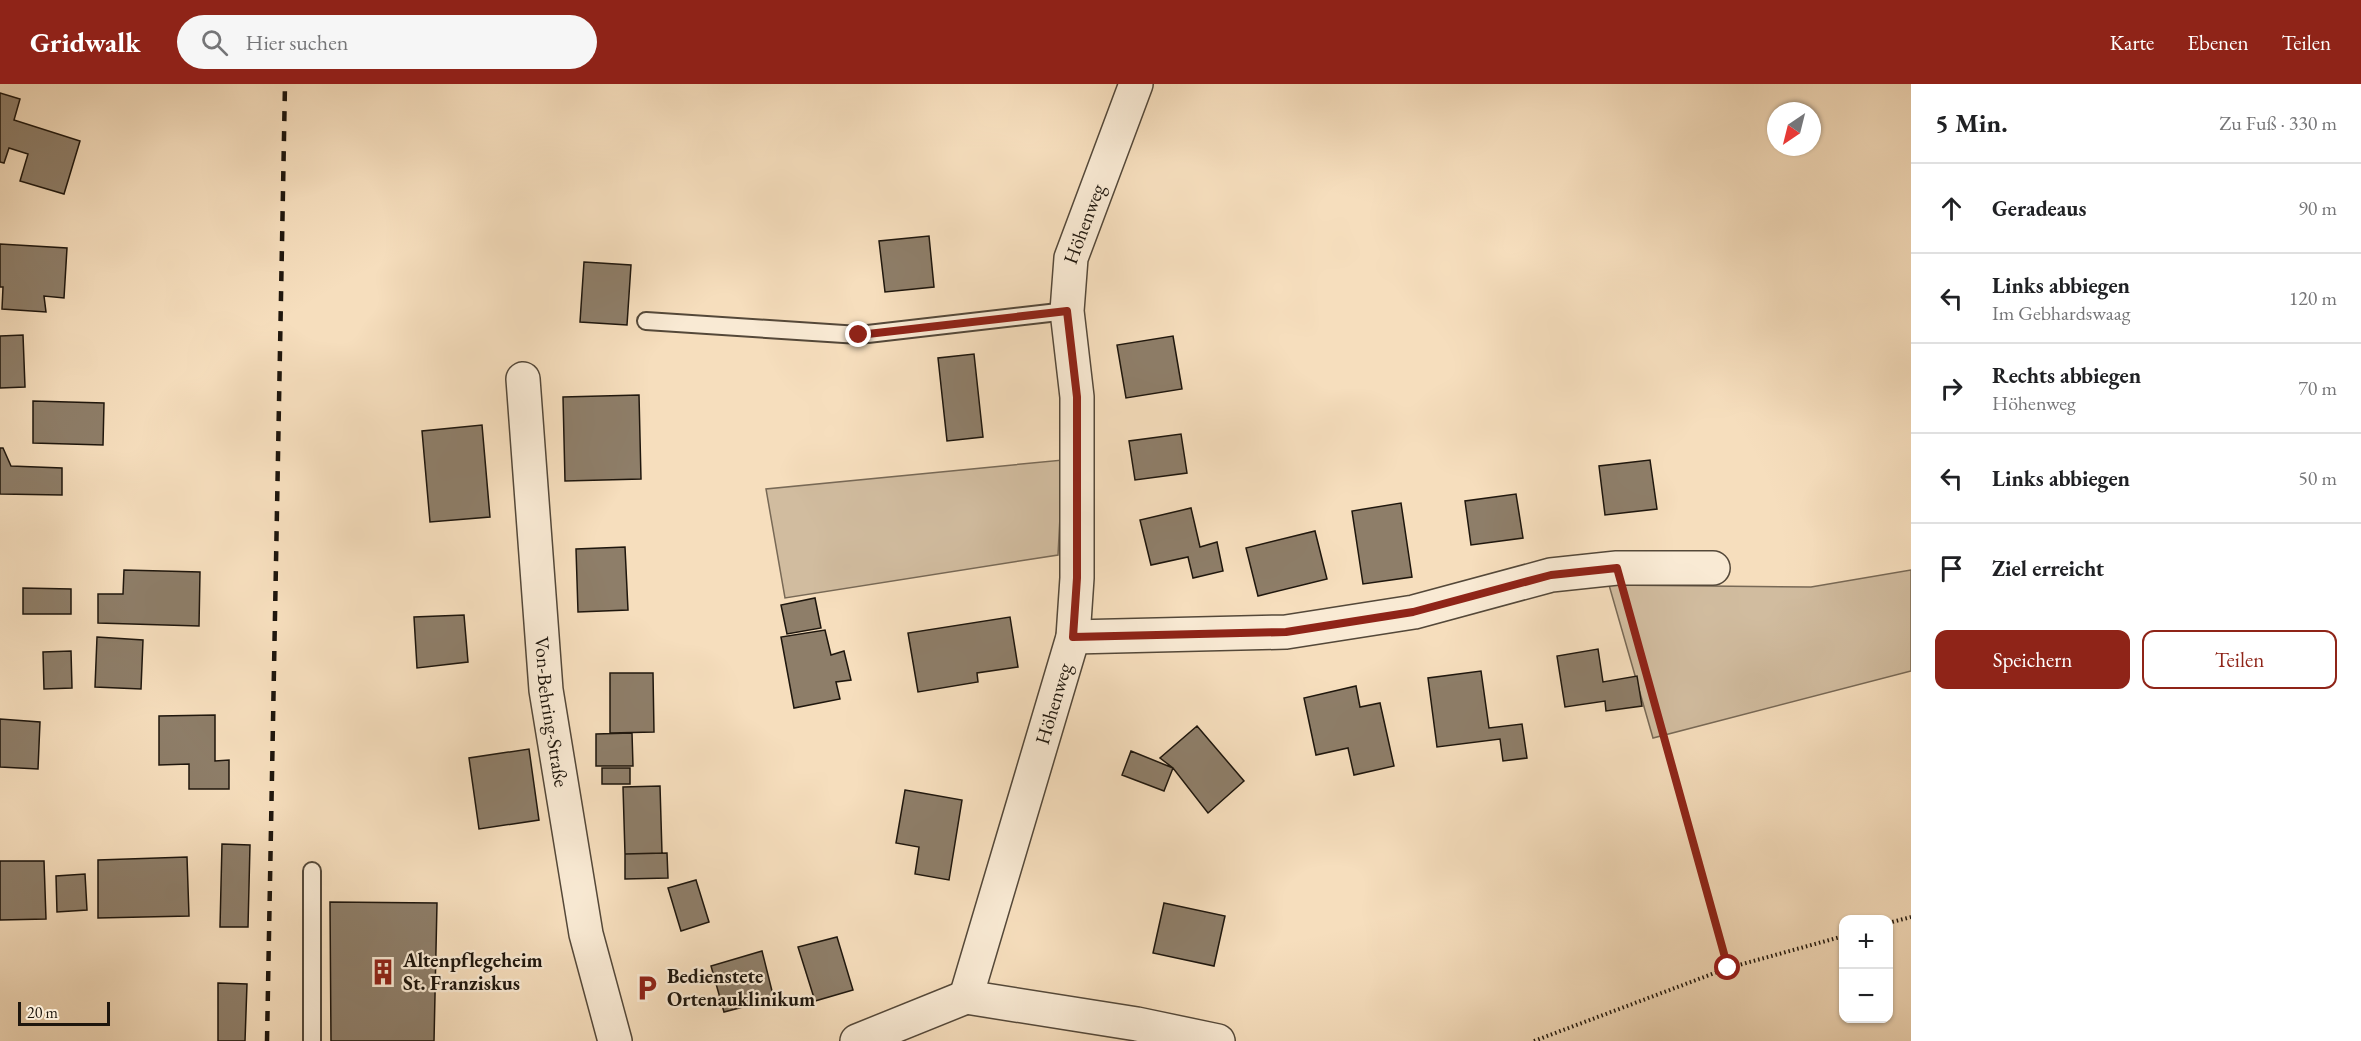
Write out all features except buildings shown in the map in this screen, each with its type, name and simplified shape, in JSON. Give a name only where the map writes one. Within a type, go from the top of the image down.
[{"type":"street","name":"Höhenweg","points":[[966,998],[1073,637],[1077,578],[1077,397],[1067,311],[1071,258],[1136,84]]},
{"type":"street","name":"Von-Behring-Straße","points":[[523,379],[546,690],[586,934],[615,1041]]},
{"type":"street","points":[[1073,637],[1286,632],[1413,612],[1551,575],[1617,568],[1713,568]]},
{"type":"street","points":[[856,1041],[966,998],[1137,1024],[1218,1041]]},
{"type":"lane","points":[[646,321],[859,335],[1067,311]]},
{"type":"lane","points":[[312,871],[312,1041]]},
{"type":"path","points":[[1617,568],[1728,968]]},
{"type":"path","points":[[1893,921],[1911,916]]},
{"type":"path","points":[[1534,1041],[1728,968],[1839,937]]},
{"type":"shaded area","points":[[1063,460],[1058,555],[785,598],[766,489]]},
{"type":"shaded area","points":[[1911,570],[1911,671],[1653,738],[1609,585],[1811,587]]},
{"type":"railway","points":[[267,1041],[285,84]]},
{"type":"place","name":"Altenpflegeheim St. Franziskus","points":[[383,972]]},
{"type":"place","name":"Bedienstete Ortenauklinikum","points":[[647,988]]},
{"type":"route","points":[[859,335],[1067,311],[1077,397],[1077,578],[1073,637],[1286,632],[1413,612],[1551,575],[1617,568],[1728,968]]}]
